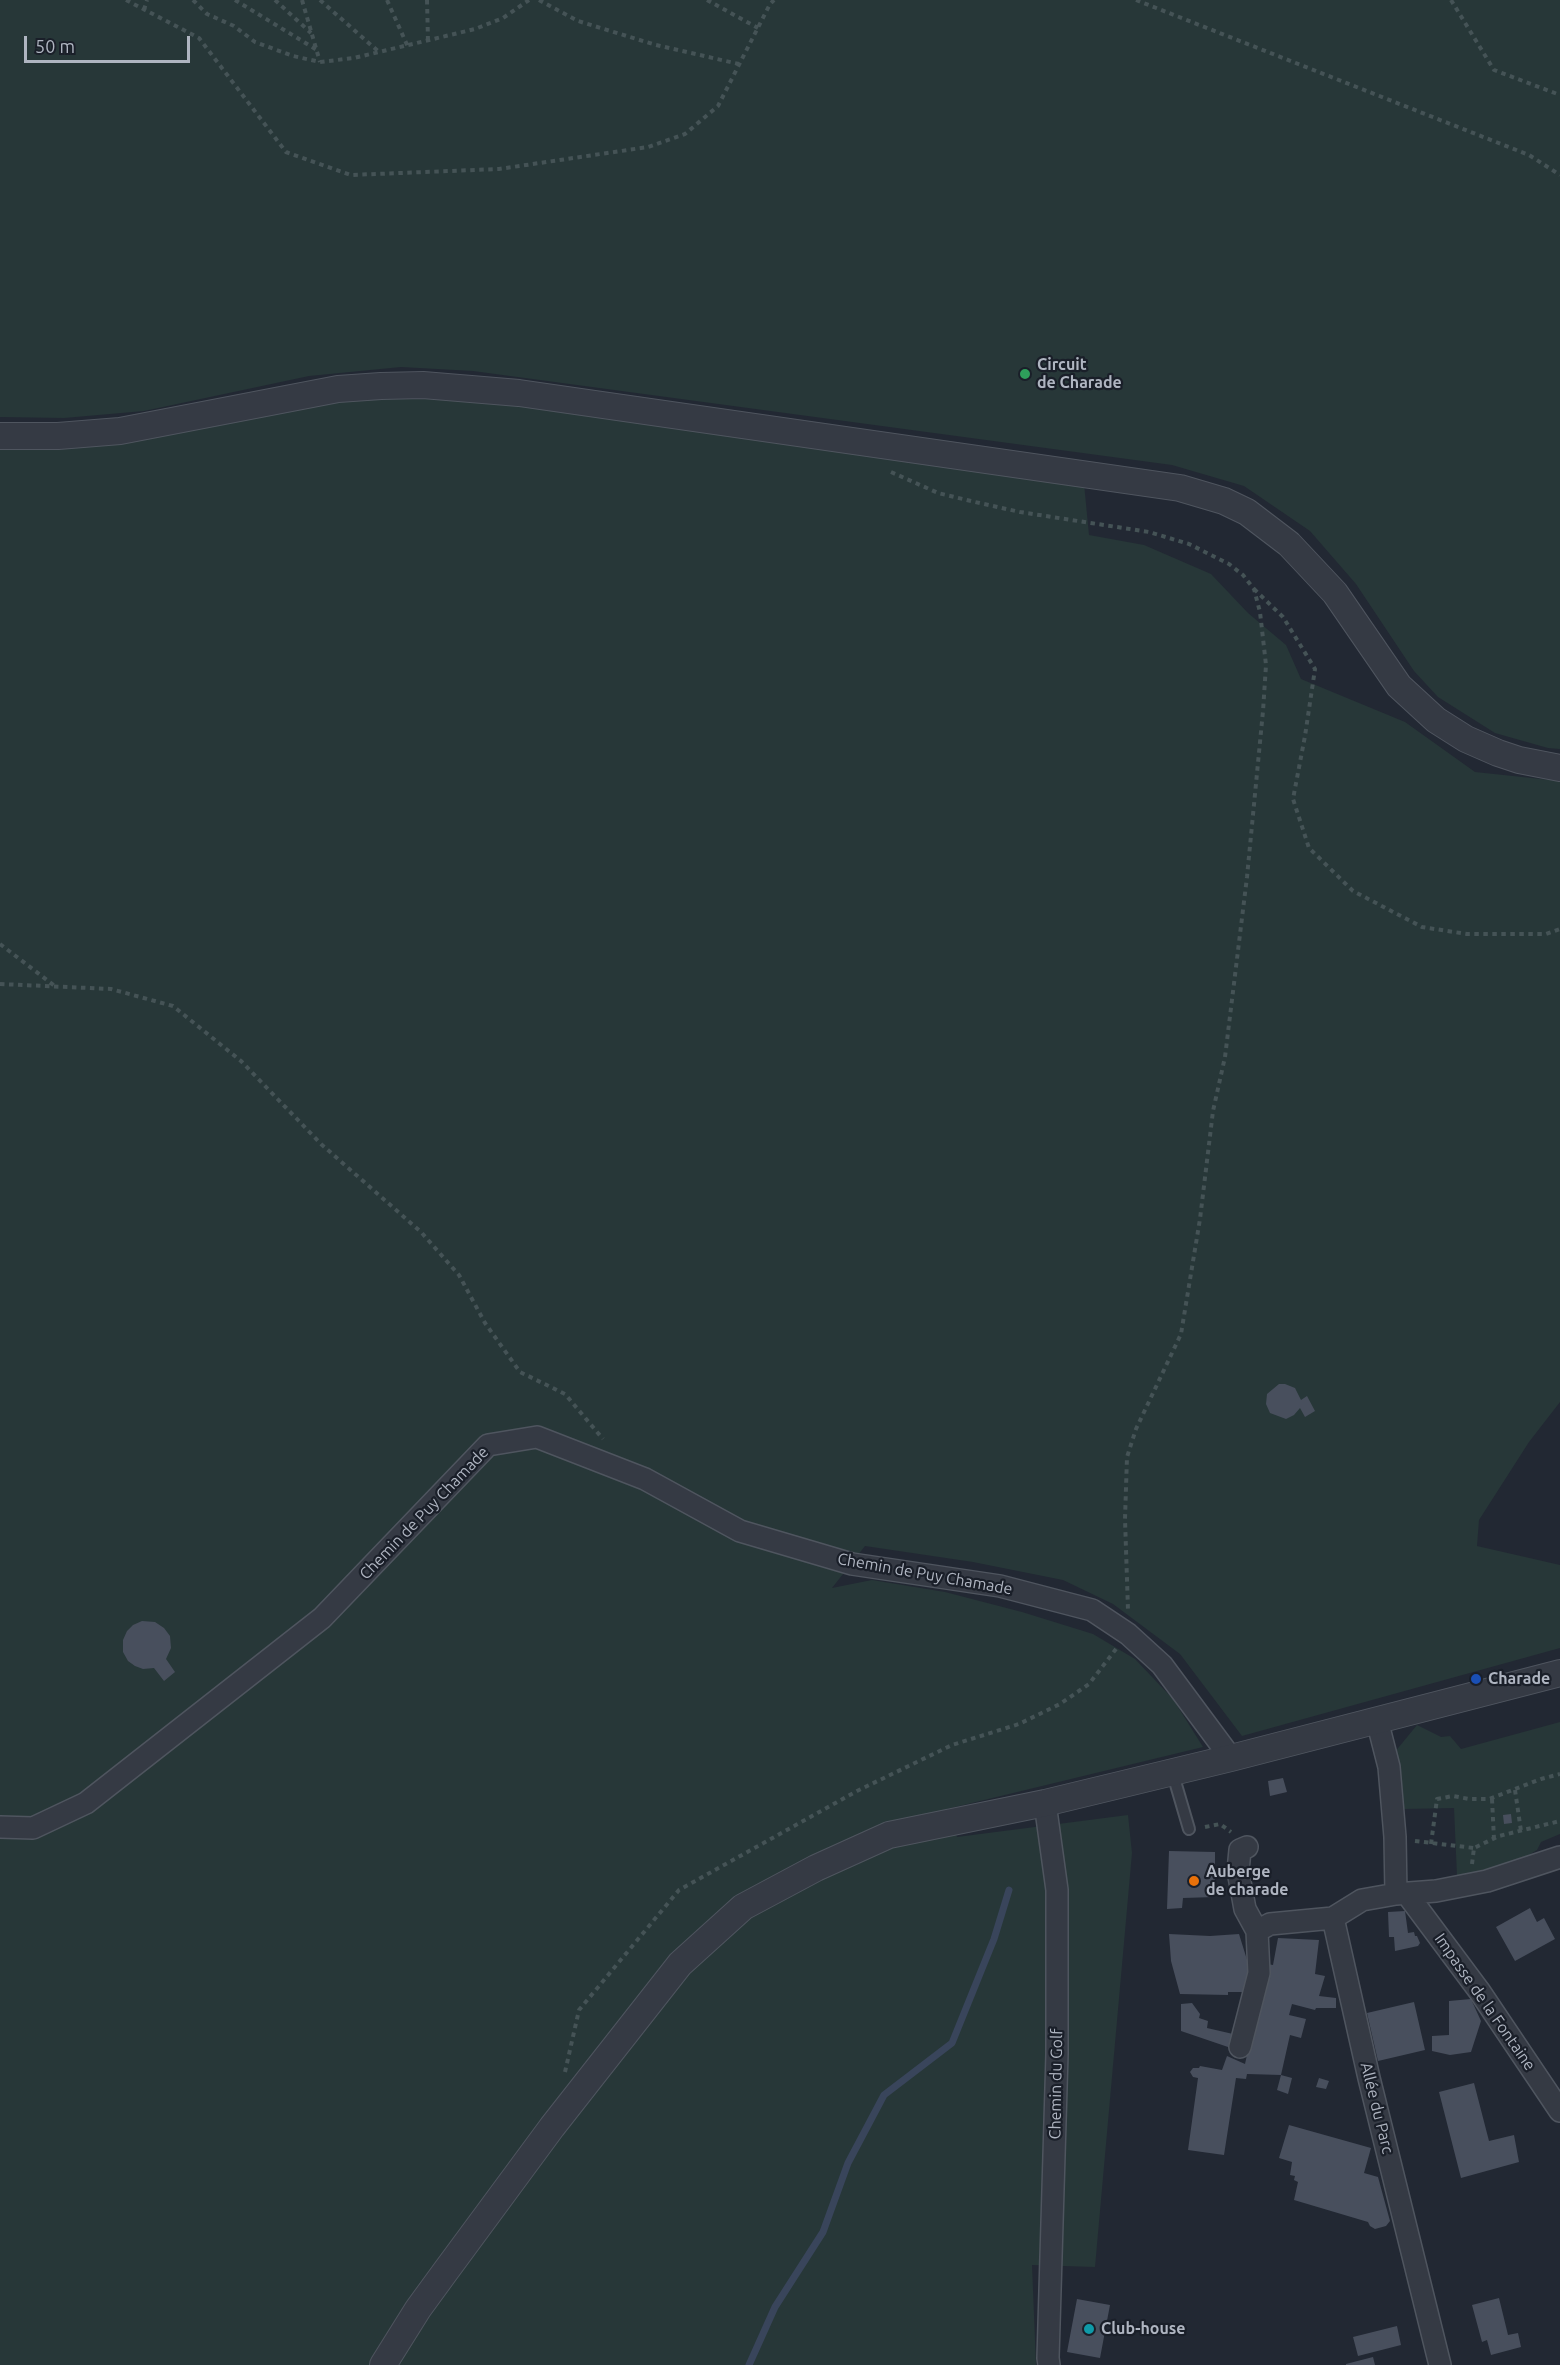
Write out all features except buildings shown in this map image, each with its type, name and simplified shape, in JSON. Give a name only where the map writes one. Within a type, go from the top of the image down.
[{"type":"street","points":[[0,436],[58,436],[120,431],[338,389],[423,385],[519,393],[1180,488],[1224,501],[1269,528],[1307,560],[1335,593],[1399,686],[1436,720],[1466,739],[1498,753],[1519,760],[1560,768]]},
{"type":"street","name":"Chemin de Puy Chamade","points":[[0,1827],[33,1828],[86,1803],[322,1618],[488,1445],[537,1437],[645,1479],[740,1531],[852,1564],[1000,1586],[1092,1610],[1128,1634],[1162,1665],[1230,1758]]},
{"type":"street","points":[[382,2365],[418,2309],[552,2127],[680,1964],[743,1907],[816,1868],[889,1835],[1045,1803],[1230,1758],[1560,1672]]},
{"type":"street","points":[[1377,1720],[1389,1767],[1402,1894]]},
{"type":"street","name":"Chemin du Golf","points":[[1045,1803],[1057,1890],[1057,2054],[1049,2365]]},
{"type":"street","points":[[1240,2047],[1259,1973],[1257,1931],[1245,1909],[1238,1870],[1240,1850],[1247,1847]]},
{"type":"street","points":[[1257,1931],[1270,1924],[1333,1918],[1362,1900],[1470,1885],[1515,1873],[1560,1857]]},
{"type":"street","name":"Impasse de la Fontaine","points":[[1402,1894],[1480,1992],[1560,2111]]},
{"type":"street","name":"Allée du Parc","points":[[1333,1918],[1369,2078],[1440,2365]]},
{"type":"lane","points":[[1172,1771],[1189,1829]]},
{"type":"path","points":[[126,0],[199,38],[286,152],[351,175],[499,169],[648,147],[685,134],[718,106],[774,0]]},
{"type":"path","points":[[144,10],[147,0]]},
{"type":"path","points":[[193,0],[207,14],[234,26],[255,42],[293,56],[320,62],[408,47],[476,29],[503,18],[521,2],[529,0]]},
{"type":"path","points":[[236,0],[317,50]]},
{"type":"path","points":[[274,0],[312,33]]},
{"type":"path","points":[[302,0],[320,62]]},
{"type":"path","points":[[320,0],[379,53]]},
{"type":"path","points":[[387,0],[408,47]]},
{"type":"path","points":[[427,0],[428,41]]},
{"type":"path","points":[[538,0],[578,21],[656,45],[739,64]]},
{"type":"path","points":[[707,0],[758,28]]},
{"type":"path","points":[[1136,0],[1529,155],[1560,175]]},
{"type":"path","points":[[1450,0],[1494,70],[1560,95]]},
{"type":"path","points":[[861,441],[891,472],[938,492],[1020,512],[1149,532],[1189,544],[1229,564],[1243,575],[1283,617],[1315,669],[1293,799],[1310,848],[1353,891],[1422,927],[1467,934],[1546,934],[1560,929]]},
{"type":"path","points":[[1128,1634],[1125,1519],[1127,1457],[1136,1429],[1181,1334],[1224,1057],[1247,877],[1266,665],[1260,612],[1254,589]]},
{"type":"path","points":[[0,944],[57,988]]},
{"type":"path","points":[[0,984],[111,989],[173,1006],[241,1061],[321,1144],[421,1233],[459,1275],[485,1323],[520,1372],[565,1394],[600,1433],[623,1470]]},
{"type":"path","points":[[1431,1844],[1437,1799],[1453,1796],[1469,1799],[1492,1798],[1560,1774]]},
{"type":"path","points":[[1515,1790],[1521,1831]]},
{"type":"path","points":[[1492,1798],[1494,1839]]},
{"type":"path","points":[[1395,1837],[1431,1844],[1474,1848],[1494,1839],[1560,1821]]},
{"type":"path","points":[[1189,1829],[1220,1824],[1247,1847]]},
{"type":"path","points":[[1470,1885],[1474,1848]]},
{"type":"shaded area","name":"Circuit de Charade","points":[[0,0],[1560,0],[1560,749],[1548,748],[1495,733],[1438,697],[1414,671],[1356,584],[1310,531],[1244,486],[1172,465],[473,371],[401,367],[309,376],[144,411],[64,418],[0,417]]},
{"type":"shaded area","points":[[423,385],[1083,473],[1089,535],[1144,545],[1211,574],[1248,613],[1286,645],[1301,679],[1405,722],[1475,772],[1560,781],[1560,1402],[1529,1442],[1479,1520],[1477,1546],[1560,1565],[1560,1648],[1242,1736],[1180,1654],[1113,1604],[1063,1580],[973,1562],[865,1546],[832,1588],[872,1580],[945,1592],[1093,1634],[1135,1659],[1173,1699],[1203,1747],[947,1809],[957,1837],[1128,1815],[1132,1853],[1095,2267],[1032,2265],[1036,2365],[0,2365],[0,436]]},
{"type":"shaded area","points":[[1560,1722],[1560,1834],[1541,1842],[1537,1850],[1509,1867],[1457,1876],[1454,1808],[1404,1809],[1394,1753],[1417,1725],[1441,1737],[1450,1736],[1461,1749]]},
{"type":"waterway","points":[[749,2365],[775,2307],[823,2232],[848,2163],[884,2095],[952,2043],[994,1939],[1009,1890]]},
{"type":"place","name":"Circuit de Charade","points":[[1025,374]]},
{"type":"place","name":"Charade","points":[[1476,1679]]},
{"type":"place","name":"Auberge de charade","points":[[1194,1881]]},
{"type":"place","name":"Club-house","points":[[1089,2329]]}]
